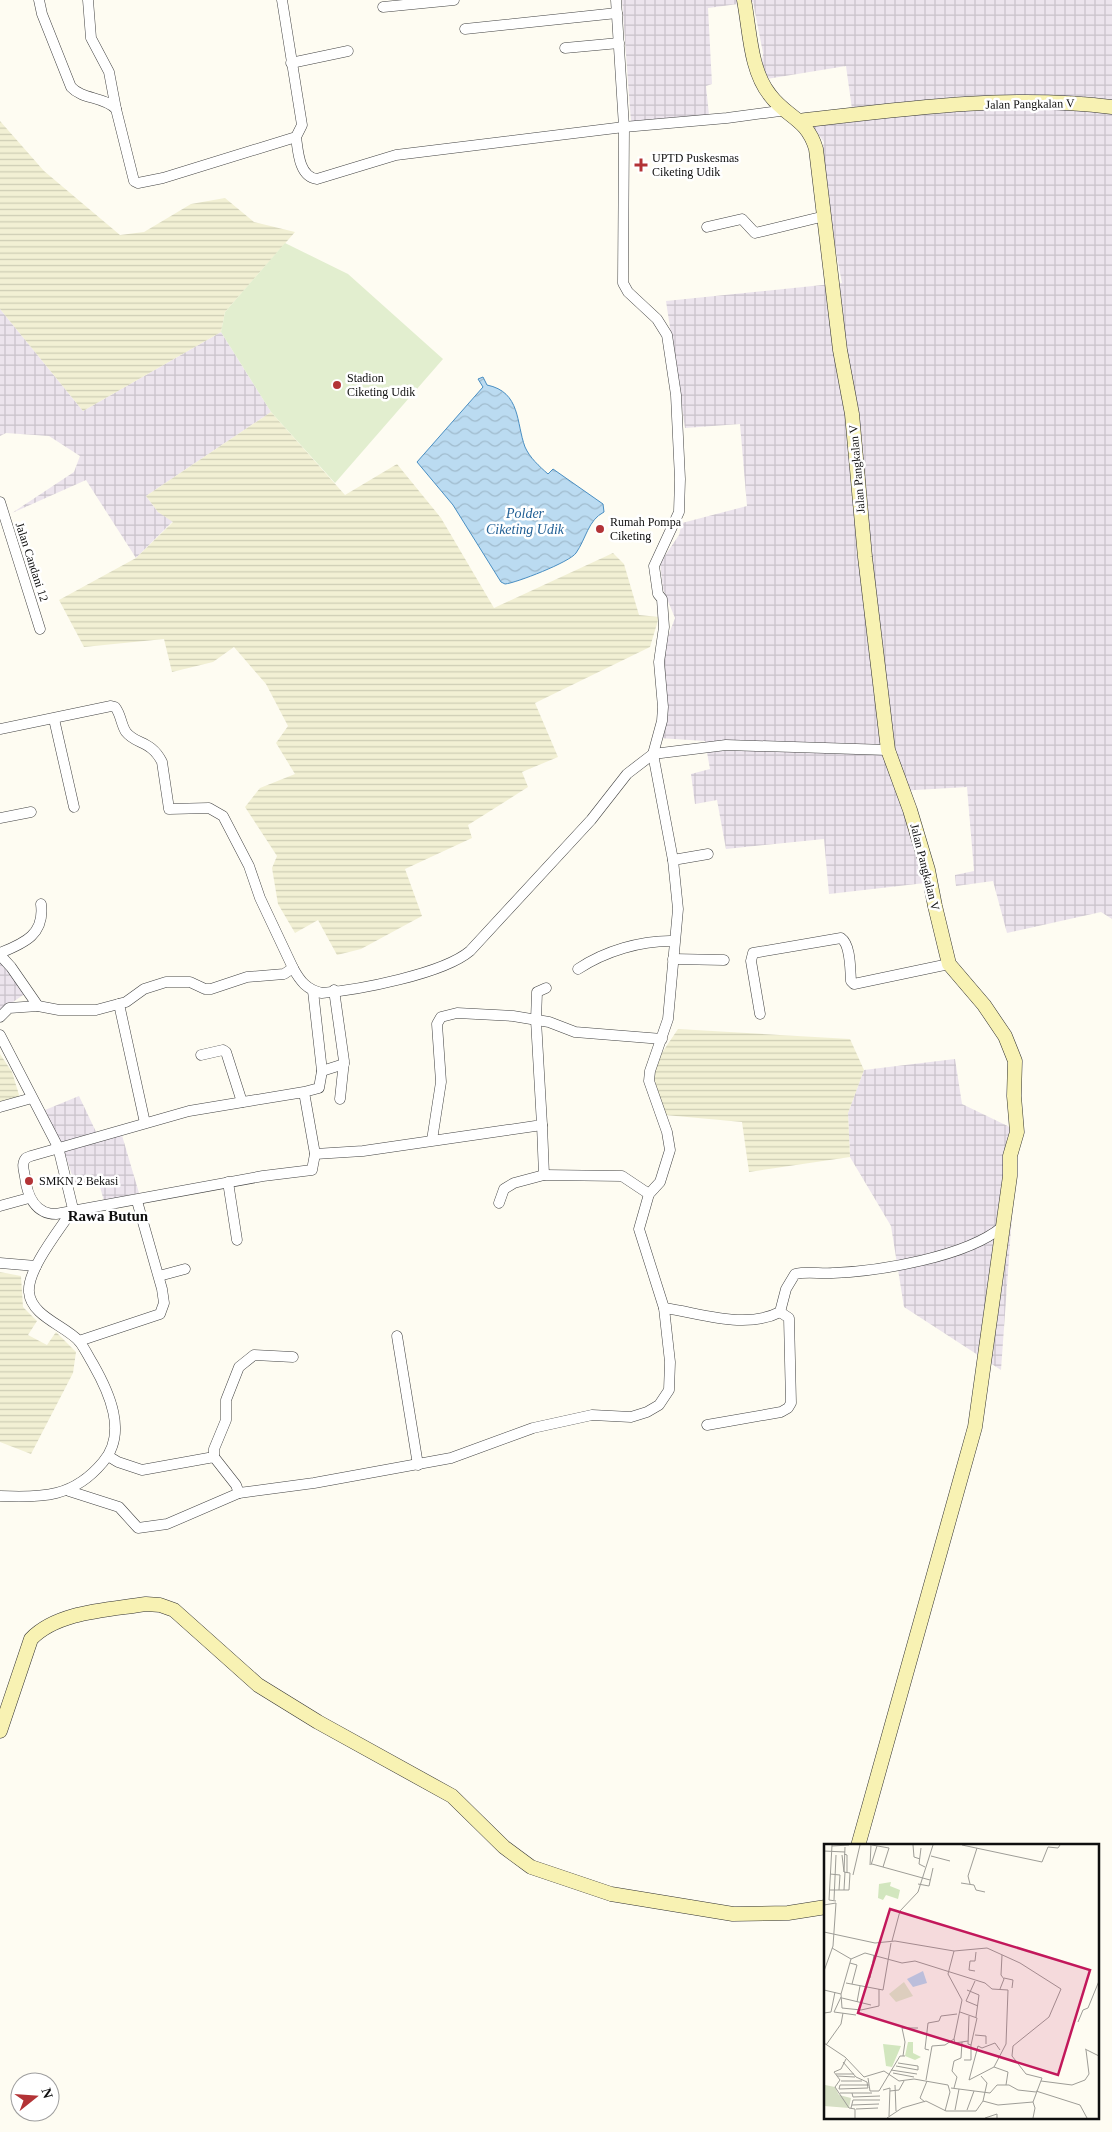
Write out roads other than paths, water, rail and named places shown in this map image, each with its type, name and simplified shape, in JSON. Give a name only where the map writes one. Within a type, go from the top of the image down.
[{"type":"street","points":[[39,0],[42,14],[71,87],[78,94],[103,100],[116,109]]},
{"type":"street","points":[[88,0],[91,38],[109,72],[134,181],[138,183],[163,178],[296,137]]},
{"type":"street","points":[[282,0],[302,125],[296,137],[304,171],[307,176],[317,179],[396,154],[787,110]]},
{"type":"street","points":[[383,6],[454,0]]},
{"type":"street","points":[[70,1491],[119,1507],[138,1528],[167,1524],[239,1493],[314,1483],[418,1465],[472,1452],[512,1434],[592,1415],[630,1417],[659,1405],[668,1390],[670,1362],[664,1308],[639,1229],[649,1194],[660,1182],[670,1150],[667,1132],[650,1080],[650,1070],[668,1019],[678,909],[673,860],[653,754],[662,722],[663,707],[659,662],[664,627],[662,599],[658,594],[654,566],[679,512],[680,470],[676,395],[666,335],[657,318],[628,292],[623,283],[624,127],[616,0]]},
{"type":"street","name":"Jalan Pangkalan V","points":[[744,0],[760,80],[771,96],[809,130],[816,150],[840,350],[852,414],[865,557],[888,750],[910,810],[928,870],[934,906],[949,964],[984,1005],[1005,1036],[1015,1061],[1014,1096],[1017,1132],[1010,1156],[1010,1176],[975,1427],[859,1844]]},
{"type":"street","points":[[465,29],[617,13]]},
{"type":"street","points":[[565,48],[619,43]]},
{"type":"street","points":[[291,63],[348,52]]},
{"type":"street","name":"Jalan Pangkalan V","points":[[799,121],[935,106],[1072,102],[1112,107]]},
{"type":"street","points":[[707,227],[742,219],[754,233],[825,216]]},
{"type":"street","name":"Jalan Candani 12","points":[[0,502],[40,629]]},
{"type":"street","points":[[0,729],[111,706],[115,707],[125,731],[154,748],[162,762],[169,809],[209,808],[223,816],[249,866],[260,898],[293,968],[300,980],[313,991],[322,993],[428,971],[460,959],[591,820],[627,774],[639,762],[653,754],[726,745],[888,750]]},
{"type":"street","points":[[54,719],[74,807]]},
{"type":"street","points":[[0,818],[31,812]]},
{"type":"street","points":[[673,860],[708,854]]},
{"type":"street","points":[[38,1006],[0,954],[18,946],[38,928],[42,919],[42,904]]},
{"type":"street","points":[[760,1014],[751,961],[753,953],[841,938],[844,940],[847,948],[851,981],[854,984],[949,964]]},
{"type":"street","points":[[578,969],[588,962],[618,950],[663,941],[674,941]]},
{"type":"street","points":[[673,959],[724,960]]},
{"type":"street","points":[[0,1018],[9,1008],[38,1006],[59,1010],[96,1010],[126,1002],[144,989],[166,982],[184,982],[205,989],[211,989],[247,977],[284,974],[293,968]]},
{"type":"street","points":[[544,1175],[536,1020],[537,992],[546,988]]},
{"type":"street","points":[[334,990],[344,1064],[340,1099]]},
{"type":"street","points":[[304,1092],[314,1154],[314,1166],[312,1170],[305,1173],[228,1182],[137,1201],[73,1209],[56,1214],[45,1212],[29,1198],[24,1161],[31,1156],[189,1111],[320,1088],[322,1072],[313,991]]},
{"type":"street","points":[[119,1004],[144,1123]]},
{"type":"street","points":[[432,1140],[441,1082],[438,1019],[458,1013],[513,1016],[536,1020],[575,1032],[662,1039]]},
{"type":"street","points":[[0,1035],[58,1148],[73,1209],[36,1266],[28,1290],[34,1307],[79,1341],[107,1388],[115,1417],[112,1445],[108,1456],[90,1478],[70,1491],[31,1497],[0,1496]]},
{"type":"street","points":[[202,1055],[223,1050],[226,1052],[242,1102]]},
{"type":"street","points":[[322,1072],[344,1064]]},
{"type":"street","points":[[0,1107],[32,1098]]},
{"type":"street","points":[[314,1154],[363,1152],[432,1140],[542,1125]]},
{"type":"street","points":[[499,1203],[504,1189],[528,1178],[544,1175],[622,1176],[649,1194]]},
{"type":"street","points":[[228,1182],[237,1240]]},
{"type":"street","points":[[0,1206],[29,1198]]},
{"type":"street","points":[[79,1341],[160,1314],[164,1303],[159,1276],[137,1201]]},
{"type":"street","points":[[780,1312],[786,1289],[795,1274],[806,1272],[833,1274],[890,1267],[984,1240],[1002,1227]]},
{"type":"street","points":[[0,1263],[36,1266]]},
{"type":"street","points":[[159,1276],[185,1270]]},
{"type":"street","points":[[664,1308],[754,1321],[780,1312]]},
{"type":"street","points":[[707,1425],[781,1412],[788,1408],[791,1403],[788,1318],[780,1312]]},
{"type":"street","points":[[397,1336],[418,1465]]},
{"type":"street","points":[[239,1493],[236,1485],[214,1457],[214,1449],[226,1420],[226,1400],[239,1367],[254,1355],[293,1357]]},
{"type":"street","points":[[108,1456],[118,1462],[142,1470],[214,1457]]},
{"type":"street","points":[[0,1730],[31,1639],[41,1628],[58,1620],[146,1604],[160,1604],[174,1610],[258,1685],[318,1722],[452,1796],[504,1847],[531,1867],[611,1894],[733,1914],[788,1913],[824,1907]]},
{"type":"water","name":"Polder Ciketing Udik","points":[[483,377],[487,385],[506,394],[512,401],[525,447],[535,462],[548,474],[553,469],[603,504],[604,512],[594,520],[572,557],[542,572],[505,584],[501,582],[453,505],[417,462],[483,387],[478,379]]},
{"type":"place","name":"UPTD Puskesmas Ciketing Udik","points":[[641,165]]},
{"type":"place","name":"Stadion Ciketing Udik","points":[[337,385]]},
{"type":"place","name":"Rumah Pompa Ciketing","points":[[600,529]]},
{"type":"place","name":"SMKN 2 Bekasi","points":[[29,1181]]},
{"type":"district","name":"Rawa Butun","points":[[108,1216]]}]
